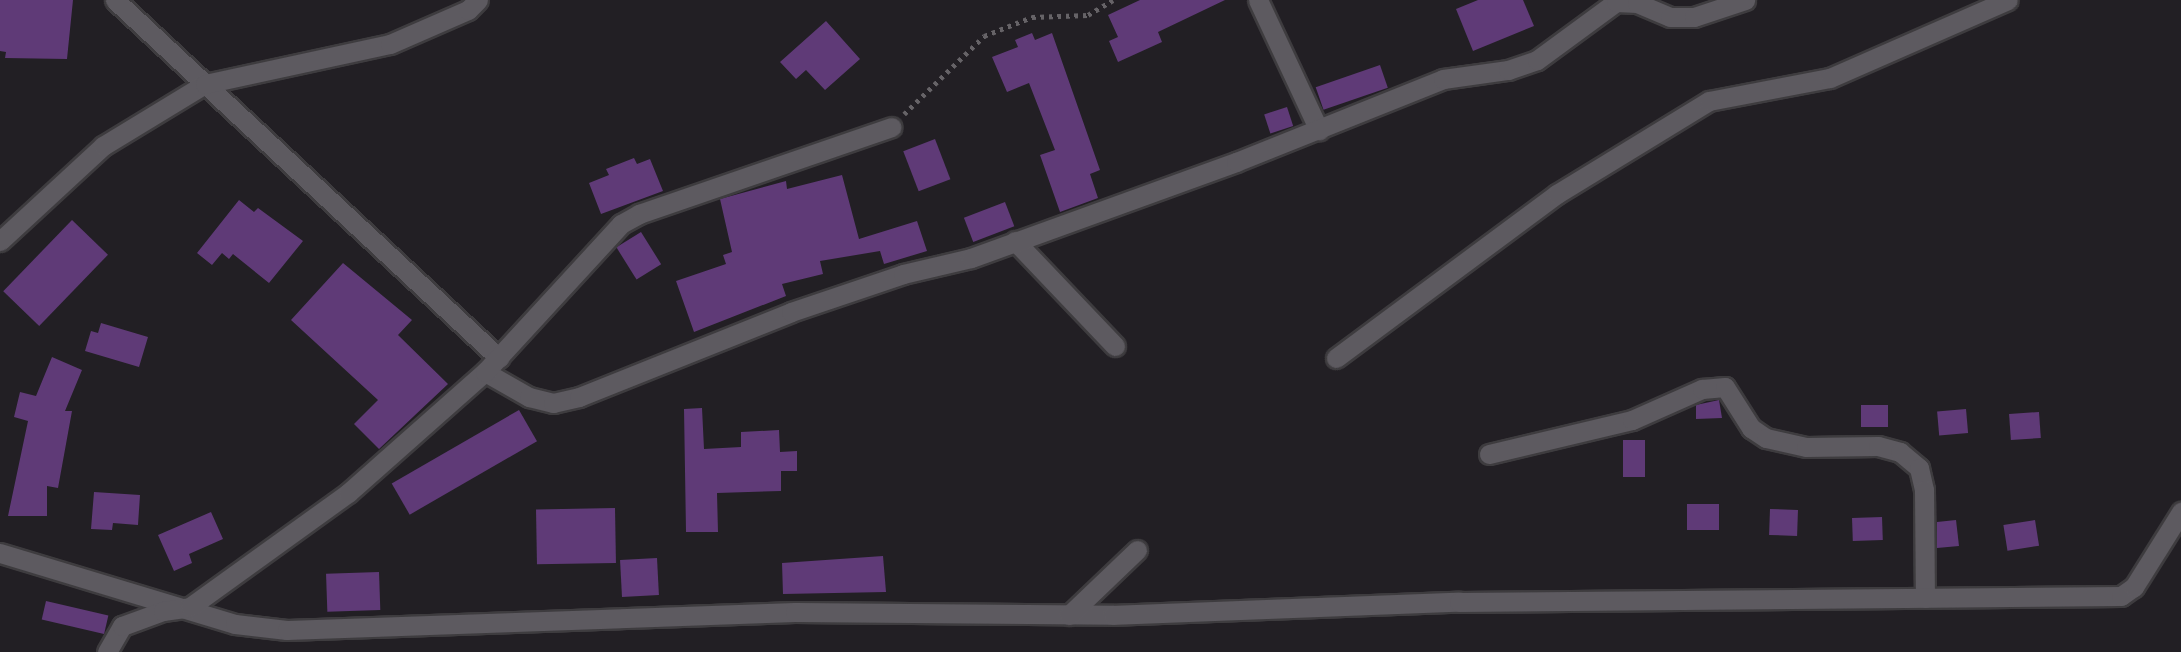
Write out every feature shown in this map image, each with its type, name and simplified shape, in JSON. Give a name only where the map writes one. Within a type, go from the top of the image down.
[{"type":"street","points":[[115,0],[492,365],[528,397],[553,403],[579,397],[791,312],[903,274],[971,258],[1319,130],[1443,79],[1508,70],[1537,60],[1616,1],[1637,3],[1670,16],[1693,17],[1745,0]]},
{"type":"street","points":[[0,241],[103,146],[205,85],[390,44],[468,10],[478,0]]},
{"type":"street","points":[[1258,0],[1319,130]]},
{"type":"street","points":[[1336,358],[1557,194],[1709,101],[1830,78],[2007,0]]},
{"type":"street","points":[[107,652],[122,626],[133,620],[190,607],[348,493],[492,365],[621,224],[639,214],[891,127]]},
{"type":"street","points":[[1014,241],[1115,346]]},
{"type":"street","points":[[1489,454],[1632,420],[1702,389],[1725,387],[1751,428],[1766,438],[1807,447],[1878,446],[1900,452],[1919,468],[1924,490],[1925,598]]},
{"type":"street","points":[[0,553],[190,607],[235,624],[287,630],[795,611],[1069,615],[1459,602],[2121,596],[2134,587],[2181,512]]},
{"type":"street","points":[[1069,615],[1137,550]]},
{"type":"path","points":[[891,127],[984,36],[1032,17],[1088,15],[1113,0]]},
{"type":"building","points":[[0,0],[73,0],[67,59],[5,58],[6,52],[0,51]]},
{"type":"building","points":[[1140,0],[1225,0],[1158,32],[1162,42],[1118,62],[1109,41],[1118,37],[1108,15]]},
{"type":"building","points":[[1478,0],[1523,0],[1534,26],[1473,51],[1456,9]]},
{"type":"building","points":[[826,21],[860,59],[825,90],[806,70],[796,79],[780,62]]},
{"type":"building","points":[[1032,33],[1035,40],[1052,33],[1100,170],[1090,174],[1098,198],[1060,212],[1040,155],[1055,150],[1029,83],[1007,92],[992,57],[1018,47],[1015,40]]},
{"type":"building","points":[[1380,65],[1388,88],[1324,110],[1316,87]]},
{"type":"building","points":[[1287,107],[1293,126],[1270,133],[1264,114]]},
{"type":"building","points":[[935,139],[950,179],[919,191],[903,151]]},
{"type":"building","points":[[634,158],[637,164],[650,159],[663,191],[601,214],[589,183],[609,175],[606,169]]},
{"type":"building","points":[[842,175],[859,239],[917,221],[927,251],[884,264],[880,251],[820,261],[823,274],[782,284],[786,296],[694,332],[676,281],[726,264],[723,255],[732,252],[720,199],[786,181],[787,189]]},
{"type":"building","points":[[239,200],[254,212],[258,208],[303,241],[269,283],[233,254],[229,259],[222,253],[212,265],[197,253]]},
{"type":"building","points":[[1005,202],[1014,226],[973,242],[964,218]]},
{"type":"building","points":[[72,220],[108,255],[39,326],[3,291]]},
{"type":"building","points":[[641,232],[661,264],[637,280],[616,247]]},
{"type":"building","points":[[343,263],[412,320],[398,335],[448,384],[379,449],[354,424],[378,400],[291,320]]},
{"type":"building","points":[[101,323],[148,337],[139,367],[85,351],[91,331],[98,333]]},
{"type":"building","points":[[52,357],[82,370],[65,411],[72,411],[58,488],[47,486],[47,516],[8,516],[28,421],[14,417],[20,392],[36,396]]},
{"type":"building","points":[[1719,400],[1722,418],[1696,419],[1696,405]]},
{"type":"building","points":[[1861,405],[1888,405],[1888,427],[1861,427]]},
{"type":"building","points":[[702,408],[704,449],[741,447],[741,432],[779,430],[780,452],[797,451],[797,471],[781,471],[781,491],[717,493],[718,532],[686,532],[684,409]]},
{"type":"building","points":[[1966,409],[1968,433],[1939,435],[1937,412]]},
{"type":"building","points":[[519,410],[537,441],[410,515],[392,484]]},
{"type":"building","points":[[2039,412],[2041,438],[2011,440],[2009,414]]},
{"type":"building","points":[[1623,440],[1645,440],[1645,477],[1623,477]]},
{"type":"building","points":[[94,492],[140,495],[138,525],[113,523],[112,530],[91,529]]},
{"type":"building","points":[[1687,504],[1719,504],[1719,530],[1687,530]]},
{"type":"building","points":[[615,508],[616,563],[537,564],[536,509]]},
{"type":"building","points":[[1770,509],[1798,510],[1797,536],[1769,535]]},
{"type":"building","points":[[211,512],[223,539],[189,554],[192,563],[174,571],[158,535]]},
{"type":"building","points":[[1882,517],[1883,540],[1853,541],[1852,518]]},
{"type":"building","points":[[1956,520],[1959,546],[1937,548],[1937,522]]},
{"type":"building","points":[[2035,520],[2039,546],[2007,551],[2003,525]]},
{"type":"building","points":[[883,556],[886,592],[783,594],[782,563]]},
{"type":"building","points":[[657,558],[659,595],[622,597],[620,560]]},
{"type":"building","points":[[379,572],[380,610],[327,612],[326,574]]},
{"type":"building","points":[[46,601],[108,615],[104,634],[42,620]]}]
